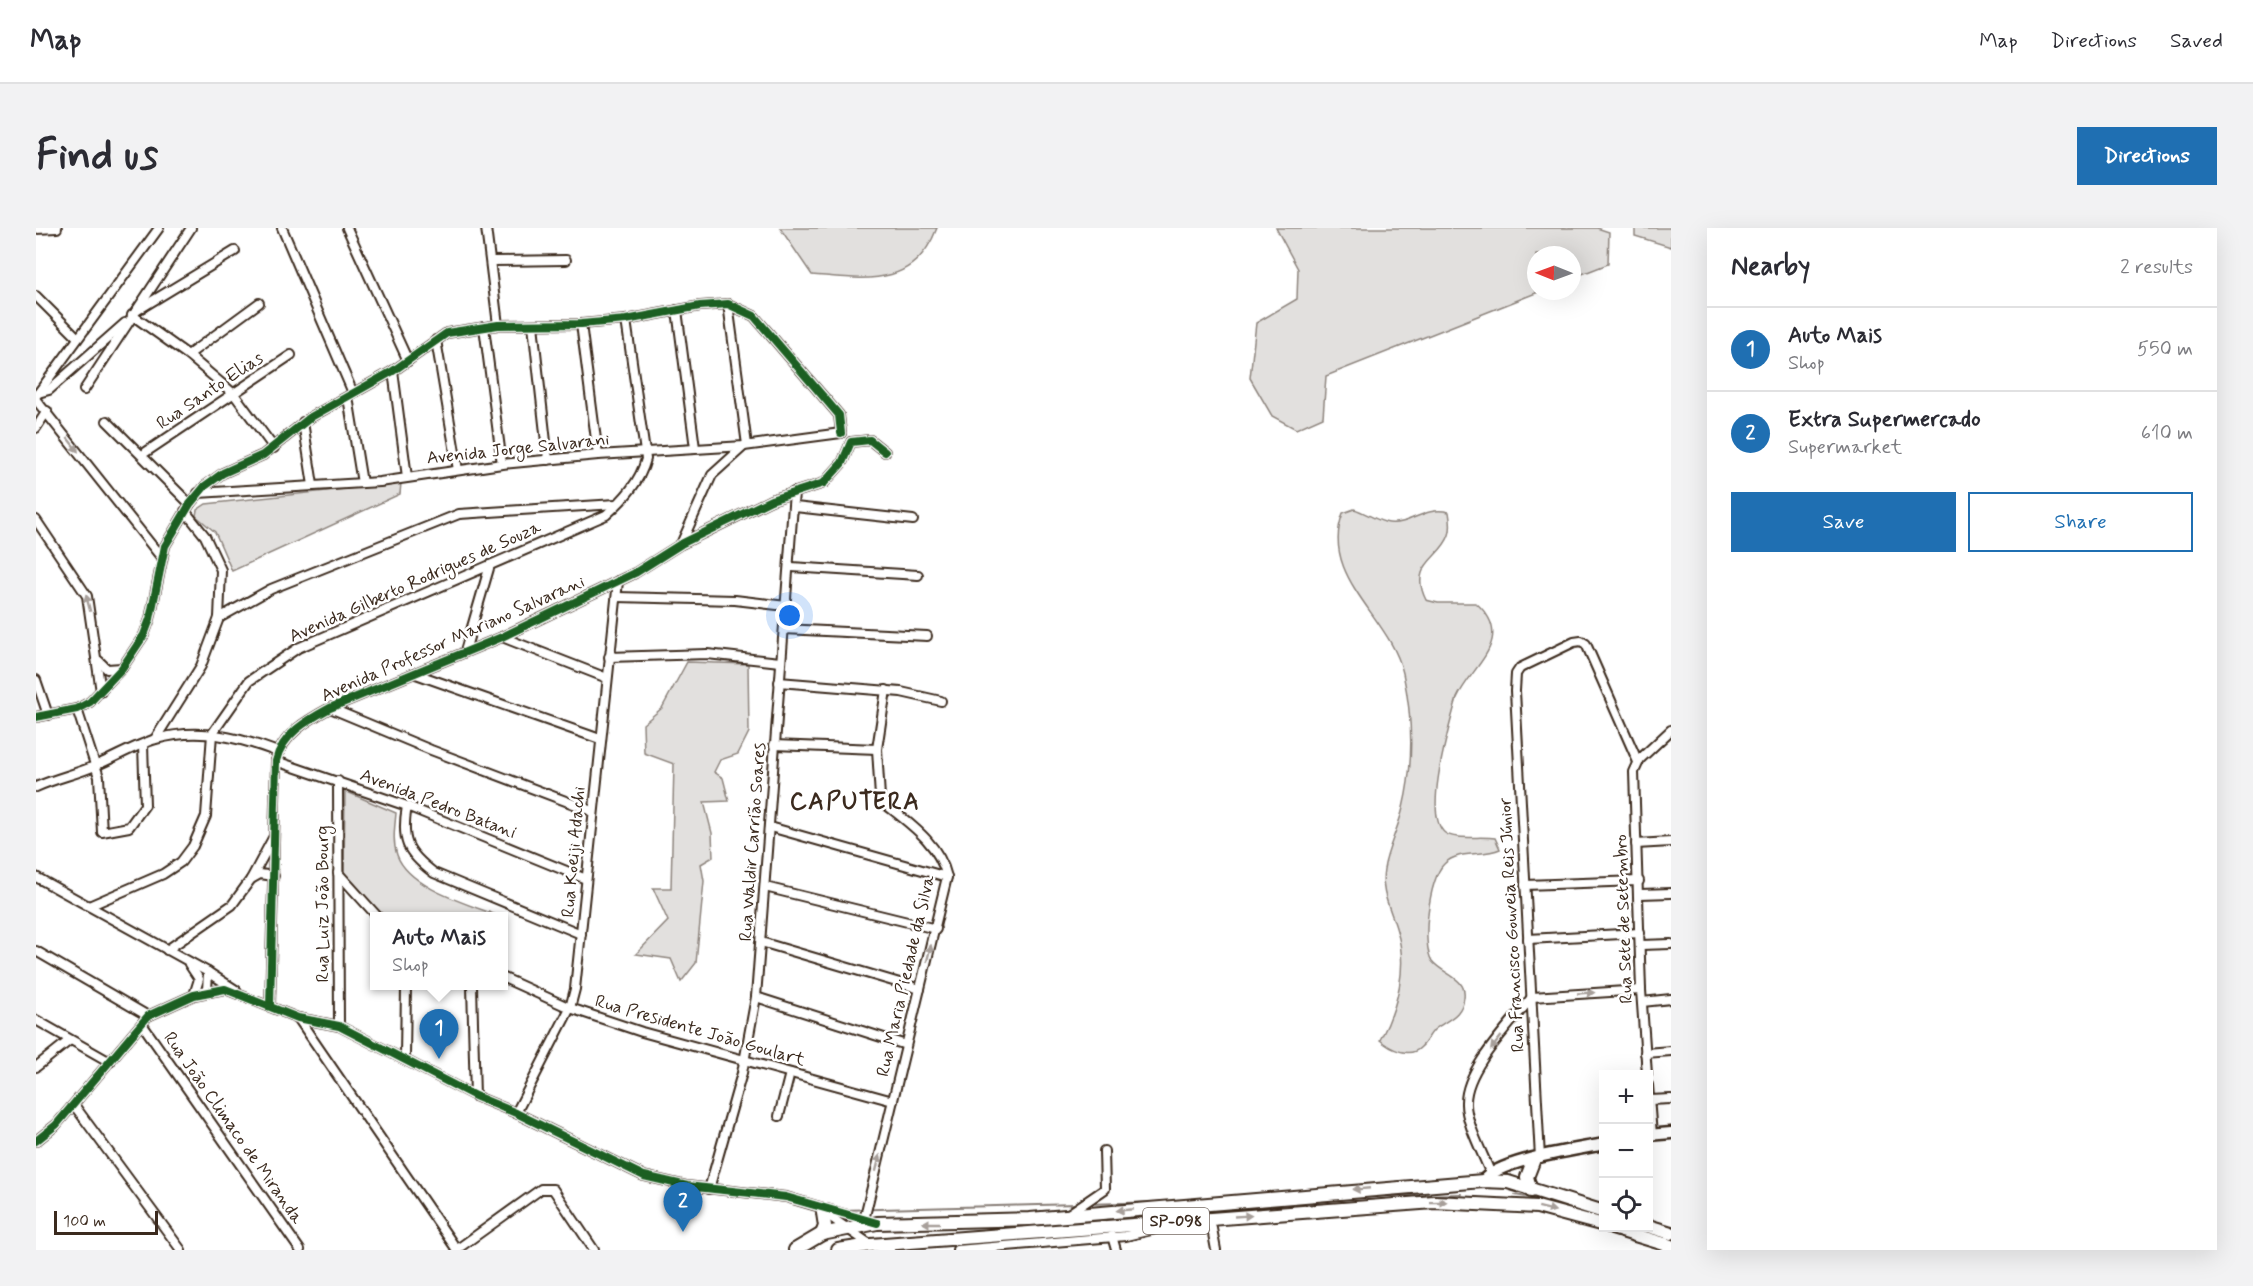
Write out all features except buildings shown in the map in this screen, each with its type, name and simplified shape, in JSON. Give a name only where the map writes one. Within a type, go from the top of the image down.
[{"type":"main road","points":[[1531,1191],[1527,1177],[1537,1158]]},
{"type":"main road","points":[[1481,1203],[1476,1192],[1486,1177]]},
{"type":"main road","name":"SP-098","points":[[795,1250],[822,1234],[877,1223],[970,1223],[1486,1177],[1599,1211]]},
{"type":"main road","points":[[1497,1205],[1504,1197],[1509,1182]]},
{"type":"main road","points":[[1310,1212],[1340,1203],[1343,1198],[1337,1191]]},
{"type":"main road","name":"SP-098","points":[[838,1250],[871,1245],[1434,1202],[1537,1207],[1599,1224]]},
{"type":"main road","points":[[819,1208],[825,1226],[822,1234]]},
{"type":"main road","points":[[1653,1230],[1670,1243]]},
{"type":"main road","points":[[1630,1232],[1670,1243]]},
{"type":"street","points":[[36,229],[57,228]]},
{"type":"street","points":[[37,396],[159,228]]},
{"type":"street","points":[[84,390],[191,228]]},
{"type":"street","points":[[282,228],[350,395],[362,483]]},
{"type":"street","points":[[347,228],[408,360]]},
{"type":"street","points":[[486,228],[492,261],[498,325]]},
{"type":"street","points":[[37,396],[49,390],[131,316],[235,251]]},
{"type":"street","points":[[492,261],[566,260]]},
{"type":"street","points":[[36,296],[78,338]]},
{"type":"street","points":[[188,355],[259,303]]},
{"type":"street","points":[[681,544],[712,475],[745,445],[728,304]]},
{"type":"street","points":[[36,717],[77,709],[101,692],[122,668],[144,635],[150,619],[161,557],[187,507],[198,492],[223,473],[274,448],[303,422],[393,371],[451,332],[498,325],[581,324],[627,320],[677,310],[728,304],[754,316],[839,416],[841,433],[851,442],[870,440],[885,452]]},
{"type":"street","points":[[677,310],[695,448]]},
{"type":"street","points":[[131,316],[188,355],[234,394],[274,448]]},
{"type":"street","points":[[627,320],[645,452]]},
{"type":"street","points":[[581,324],[598,454]]},
{"type":"street","points":[[533,325],[548,460]]},
{"type":"street","points":[[484,327],[502,464]]},
{"type":"street","points":[[436,340],[458,470]]},
{"type":"street","name":"Rua Santo Elias","points":[[146,452],[291,355]]},
{"type":"street","points":[[393,371],[407,477]]},
{"type":"street","points":[[37,396],[161,557]]},
{"type":"street","points":[[36,428],[47,411]]},
{"type":"street","points":[[36,787],[96,766],[155,739],[201,666],[219,618],[221,570],[205,536],[187,507],[107,422]]},
{"type":"street","points":[[303,422],[313,485]]},
{"type":"street","name":"Avenida Jorge Salvarani","points":[[198,492],[362,483],[502,464],[598,454],[745,445],[841,433]]},
{"type":"street","name":"Avenida Professor Mariano Salvarani","points":[[277,757],[304,722],[330,708],[416,674],[465,651],[502,638],[618,582],[681,544],[771,500],[830,479],[842,464],[851,442]]},
{"type":"street","name":"Avenida Gilberto Rodrigues de Souza","points":[[212,734],[249,681],[298,648],[608,514],[634,487],[643,471],[645,452]]},
{"type":"street","name":"Rua Waldir Carrião Soares","points":[[709,1189],[745,1060],[756,997],[770,827],[780,662],[791,567],[794,492]]},
{"type":"street","points":[[219,618],[271,589],[459,514],[616,504]]},
{"type":"street","points":[[795,507],[913,520]]},
{"type":"street","points":[[36,520],[87,596],[101,692]]},
{"type":"street","points":[[465,651],[489,565]]},
{"type":"street","points":[[791,567],[918,575]]},
{"type":"street","name":"Rua Koeiji Adachi","points":[[516,1113],[570,1008],[575,989],[618,582]]},
{"type":"street","points":[[617,597],[735,600],[786,606]]},
{"type":"street","points":[[783,629],[927,636]]},
{"type":"street","points":[[502,638],[607,678]]},
{"type":"street","name":"Rua Francisco Gouveia Reis Júnior","points":[[1537,1158],[1532,997],[1515,691],[1516,674],[1520,668],[1581,640],[1589,649],[1638,762]]},
{"type":"street","points":[[609,657],[707,654],[780,662]]},
{"type":"street","points":[[98,659],[107,669],[122,668]]},
{"type":"street","points":[[416,674],[600,739]]},
{"type":"street","points":[[36,680],[48,715]]},
{"type":"street","points":[[779,682],[886,690],[941,701]]},
{"type":"street","name":"Rua Maria Piedade da Silva","points":[[864,1220],[947,877],[944,866],[924,835],[884,803],[880,797],[877,749],[886,690]]},
{"type":"street","points":[[330,708],[431,750],[592,811]]},
{"type":"street","points":[[77,709],[96,766],[102,798],[100,830],[104,833],[129,827],[145,805],[143,745]]},
{"type":"street","points":[[1638,762],[1671,730]]},
{"type":"street","points":[[89,906],[164,874],[181,862],[193,846],[206,816],[212,734]]},
{"type":"street","name":"Avenida Pedro Batani","points":[[155,739],[212,734],[236,738],[277,757],[407,806],[586,879]]},
{"type":"street","points":[[774,745],[877,749]]},
{"type":"street","points":[[270,1006],[277,757]]},
{"type":"street","name":"Rua Sete de Setembro","points":[[1638,762],[1634,772],[1636,844],[1640,894],[1641,990],[1647,1070]]},
{"type":"street","name":"Rua Luiz João Bourg","points":[[338,781],[339,1026]]},
{"type":"street","points":[[407,806],[404,836],[414,856],[434,873],[581,934]]},
{"type":"street","points":[[770,827],[947,877]]},
{"type":"street","points":[[167,950],[222,914],[251,879],[274,835]]},
{"type":"street","points":[[1636,844],[1671,842]]},
{"type":"street","points":[[338,873],[373,912]]},
{"type":"street","points":[[251,879],[261,874],[274,876]]},
{"type":"street","points":[[36,877],[208,972],[242,995]]},
{"type":"street","points":[[1525,885],[1639,881]]},
{"type":"street","points":[[765,887],[936,929]]},
{"type":"street","points":[[1640,894],[1671,892]]},
{"type":"street","points":[[1528,939],[1640,933]]},
{"type":"street","points":[[761,942],[920,989]]},
{"type":"street","points":[[1641,945],[1671,944]]},
{"type":"street","points":[[36,951],[148,1016]]},
{"type":"street","points":[[184,959],[195,970],[199,979],[194,995]]},
{"type":"street","points":[[207,991],[208,972]]},
{"type":"street","name":"Rua Presidente João Goulart","points":[[508,980],[570,1008],[642,1032],[893,1101]]},
{"type":"street","points":[[36,1140],[56,1125],[148,1016],[194,995],[225,989],[298,1018],[339,1026],[475,1096],[516,1113],[644,1176],[709,1189],[786,1197],[877,1223]]},
{"type":"street","points":[[405,1058],[406,990]]},
{"type":"street","points":[[472,990],[475,1096]]},
{"type":"street","points":[[1599,1145],[1516,1162],[1486,1177],[1468,1114],[1467,1091],[1482,1061],[1532,997],[1641,990]]},
{"type":"street","points":[[756,997],[906,1045]]},
{"type":"street","points":[[1642,1002],[1671,999]]},
{"type":"street","points":[[298,1018],[457,1250],[542,1189],[553,1189],[594,1250]]},
{"type":"street","points":[[36,1020],[111,1062]]},
{"type":"street","name":"Rua João Climaco de Miranda","points":[[142,1024],[300,1250]]},
{"type":"street","points":[[36,1067],[70,1040]]},
{"type":"street","points":[[1645,1053],[1671,1051]]},
{"type":"street","points":[[779,1116],[790,1073]]},
{"type":"street","points":[[1653,1100],[1671,1099]]},
{"type":"street","points":[[74,1105],[181,1250]]},
{"type":"street","points":[[1653,1135],[1671,1133]]},
{"type":"street","points":[[1067,1215],[1104,1189],[1104,1151]]},
{"type":"street","points":[[1509,1182],[1516,1162]]},
{"type":"street","points":[[819,1208],[871,1245],[890,1250]]},
{"type":"street","points":[[1210,1218],[1216,1250]]},
{"type":"street","points":[[957,1250],[1137,1234],[1192,1220]]},
{"type":"street","points":[[1112,1236],[1116,1250]]},
{"type":"shaded area","points":[[780,228],[937,228],[927,248],[915,262],[901,271],[886,276],[851,278],[812,275]]},
{"type":"shaded area","points":[[1276,228],[1597,228],[1609,232],[1608,264],[1581,274],[1581,246],[1527,246],[1527,297],[1326,376],[1323,417],[1296,429],[1272,416],[1250,378],[1256,323],[1297,299],[1298,269]]},
{"type":"shaded area","points":[[1635,228],[1671,228],[1671,247],[1635,236]]},
{"type":"shaded area","points":[[401,483],[400,494],[232,571],[215,532],[196,516],[197,510],[206,504]]},
{"type":"shaded area","points":[[1354,509],[1389,523],[1397,523],[1432,511],[1449,512],[1451,526],[1449,535],[1423,570],[1421,588],[1426,600],[1438,603],[1476,603],[1488,616],[1492,628],[1492,640],[1488,652],[1457,698],[1444,747],[1436,808],[1439,823],[1445,833],[1461,837],[1495,838],[1500,849],[1450,859],[1444,864],[1434,883],[1428,912],[1429,953],[1436,966],[1462,985],[1464,997],[1457,1013],[1435,1029],[1421,1047],[1411,1052],[1394,1049],[1380,1040],[1392,1014],[1401,972],[1400,944],[1385,893],[1383,878],[1385,861],[1407,791],[1411,741],[1409,707],[1403,673],[1396,652],[1359,596],[1340,557],[1338,536],[1343,513]]},
{"type":"shaded area","points":[[687,662],[748,664],[749,732],[738,754],[720,760],[714,772],[723,778],[729,801],[704,802],[712,833],[713,857],[701,864],[704,881],[696,963],[681,982],[671,959],[636,954],[668,921],[653,888],[671,888],[674,764],[644,753],[643,724],[662,708]]},
{"type":"shaded area","points":[[345,791],[396,813],[395,850],[404,867],[414,877],[426,886],[488,912],[377,912],[367,906],[344,872]]},
{"type":"waterway","points":[[1357,1197],[1461,1194]]},
{"type":"waterway","points":[[1515,1195],[1545,1200]]},
{"type":"waterway","points":[[1087,1204],[1159,1202]]},
{"type":"waterway","points":[[841,1210],[1078,1204]]},
{"type":"cycle path","points":[[36,717],[77,709],[90,702],[122,668],[144,635],[150,619],[165,546],[190,504],[205,486],[223,473],[263,455],[311,417],[393,371],[447,333],[498,325],[581,324],[626,320],[700,306],[728,304],[754,316],[839,415],[841,433]]},
{"type":"cycle path","points":[[270,1006],[276,761],[284,743],[297,729],[330,708],[502,637],[635,573],[681,544],[771,500],[824,483],[842,463],[851,442],[870,440],[885,452]]},
{"type":"cycle path","points":[[36,1141],[56,1125],[148,1016],[194,995],[225,989],[298,1018],[339,1026],[475,1096],[516,1113],[644,1176],[687,1186],[786,1197],[877,1223]]},
{"type":"place","name":"Auto Mais","points":[[439,1059]]},
{"type":"place","name":"Extra Supermercado","points":[[683,1232]]},
{"type":"district","name":"CAPUTERA","points":[[855,802]]}]
